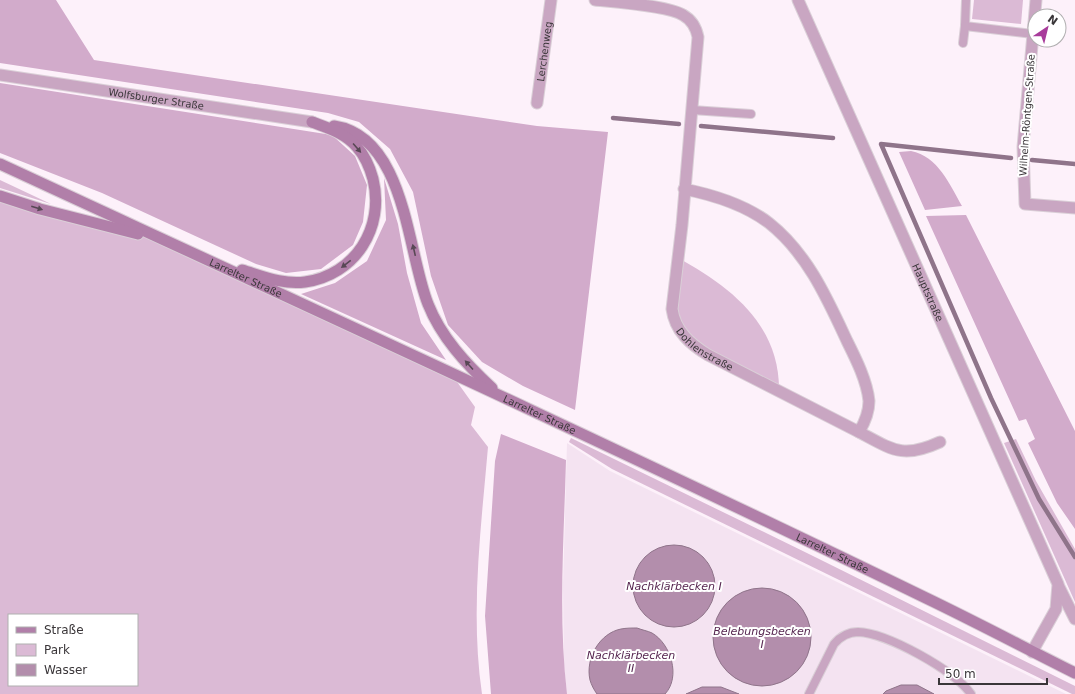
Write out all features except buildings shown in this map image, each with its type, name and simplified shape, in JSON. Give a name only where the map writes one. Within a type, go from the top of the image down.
[{"type":"main road","points":[[0,196],[40,209],[170,242],[231,266],[287,282],[303,282],[326,277],[337,271],[354,258],[368,238],[376,212],[376,200],[371,173],[363,155],[350,140],[336,132],[312,122]]},
{"type":"main road","points":[[312,122],[350,130],[365,141],[382,161],[402,202],[424,290],[436,321],[467,364],[496,393]]},
{"type":"main road","name":"Larrelter Straße","points":[[0,164],[496,393],[927,598],[1075,673]]},
{"type":"street","name":"Lerchenweg","points":[[537,103],[551,0]]},
{"type":"street","name":"Dohlenstraße","points":[[595,0],[675,11],[682,14],[693,24],[698,37],[672,309],[673,317],[682,335],[708,355],[889,448],[900,451],[917,451],[940,442]]},
{"type":"street","name":"Hauptstraße","points":[[798,0],[1058,584],[1075,619]]},
{"type":"street","name":"Wilhelm-Röntgen-Straße","points":[[1032,48],[1023,148],[1025,204],[1075,208]]},
{"type":"street","name":"Wolfsburger Straße","points":[[0,75],[312,122]]},
{"type":"street","points":[[684,189],[724,199],[752,212],[768,222],[780,233],[804,260],[831,306],[863,379],[868,394],[868,413],[859,432]]},
{"type":"street","name":"Hauptstraße","points":[[1032,652],[1056,609],[1058,584]]},
{"type":"lane","points":[[963,43],[966,0]]},
{"type":"lane","points":[[964,26],[1027,33]]},
{"type":"lane","points":[[692,110],[751,114]]},
{"type":"lane","points":[[809,694],[834,644],[845,636],[858,632],[885,639],[933,662],[951,674],[966,687],[971,694]]},
{"type":"shaded area","points":[[0,0],[56,0],[94,60],[537,126],[608,132],[575,410],[523,386],[482,362],[448,325],[431,276],[413,192],[390,149],[359,122],[328,113],[0,63]]},
{"type":"shaded area","points":[[0,83],[332,135],[355,156],[367,185],[363,222],[353,245],[321,269],[286,273],[256,264],[102,193],[0,153]]},
{"type":"shaded area","points":[[911,151],[929,159],[936,165],[948,181],[962,206],[925,210],[899,152]]},
{"type":"shaded area","points":[[384,178],[398,224],[407,273],[421,323],[446,360],[301,294],[335,283],[367,261],[386,220]]},
{"type":"shaded area","points":[[966,215],[1075,431],[1075,529],[1057,503],[1028,443],[1035,439],[1026,419],[1019,421],[926,216]]},
{"type":"shaded area","points":[[501,434],[566,460],[562,606],[564,665],[567,694],[491,694],[485,616],[495,461]]},
{"type":"shaded area","points":[[567,443],[610,471],[1066,694],[567,694],[564,666],[563,585]]},
{"type":"green space","points":[[974,0],[1023,0],[1021,24],[972,19]]},
{"type":"green space","points":[[0,180],[51,204],[0,188]]},
{"type":"green space","points":[[0,196],[165,241],[450,372],[475,407],[471,425],[488,447],[480,539],[477,601],[477,632],[482,694],[0,694]]},
{"type":"green space","points":[[678,258],[698,269],[734,295],[749,311],[771,346],[777,368],[779,391],[697,348],[672,309]]},
{"type":"green space","points":[[571,438],[1075,686],[1075,694],[1072,694],[612,469],[569,442]]},
{"type":"green space","points":[[1016,439],[1036,481],[1075,549],[1075,602],[1004,443]]},
{"type":"water","name":"Nachklärbecken I","points":[[674,545],[690,548],[703,557],[712,570],[715,586],[712,602],[703,615],[690,624],[674,627],[658,624],[645,615],[636,602],[633,586],[636,570],[645,557],[658,548]]},
{"type":"water","name":"Belebungsbecken I","points":[[762,588],[781,592],[796,603],[807,618],[811,637],[807,656],[796,671],[781,682],[762,686],[743,682],[728,671],[717,656],[713,637],[717,618],[728,603],[743,592]]},
{"type":"water","name":"Nachklärbecken II","points":[[637,628],[652,633],[659,638],[669,653],[673,670],[670,687],[665,694],[597,694],[590,682],[589,672],[592,655],[596,648],[601,641],[613,631]]},
{"type":"water","points":[[901,685],[917,685],[934,694],[883,694],[886,691]]},
{"type":"water","points":[[702,687],[721,687],[739,694],[686,694]]},
{"type":"waterway","points":[[613,118],[679,124]]},
{"type":"waterway","points":[[701,126],[833,138]]},
{"type":"waterway","points":[[1011,158],[881,144],[991,398],[1039,499],[1075,557]]},
{"type":"waterway","points":[[1032,160],[1075,164]]}]
